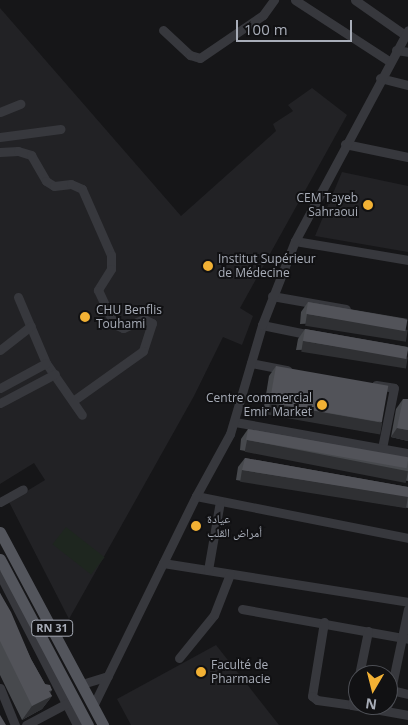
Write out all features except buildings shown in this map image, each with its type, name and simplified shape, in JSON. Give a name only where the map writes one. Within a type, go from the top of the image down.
[{"type":"main road","name":"RN 31","points":[[0,532],[103,725]]},
{"type":"main road","name":"RN 31","points":[[0,559],[70,702],[88,725]]},
{"type":"street","points":[[162,30],[190,55],[200,58],[262,15],[274,0]]},
{"type":"street","points":[[295,0],[390,61]]},
{"type":"street","points":[[93,706],[196,496],[235,422],[262,325],[295,241],[406,32],[361,2]]},
{"type":"street","points":[[396,50],[408,52]]},
{"type":"street","points":[[380,78],[408,85]]},
{"type":"street","points":[[0,112],[20,104]]},
{"type":"street","points":[[0,137],[60,130]]},
{"type":"street","points":[[345,144],[408,157]]},
{"type":"street","points":[[0,152],[18,151],[31,156],[46,181],[54,186],[71,184],[82,189],[111,255],[111,269],[98,290],[114,324],[123,328],[144,319],[152,323],[143,351],[73,401]]},
{"type":"street","points":[[295,241],[408,260]]},
{"type":"street","points":[[272,296],[359,311]]},
{"type":"street","points":[[18,297],[46,363],[82,415]]},
{"type":"street","points":[[262,325],[311,335]]},
{"type":"street","points":[[0,350],[31,326]]},
{"type":"street","points":[[0,388],[46,363]]},
{"type":"street","points":[[251,364],[299,372]]},
{"type":"street","points":[[0,403],[55,374]]},
{"type":"street","points":[[366,383],[394,388],[382,448]]},
{"type":"street","points":[[235,422],[408,454]]},
{"type":"street","points":[[0,502],[23,489]]},
{"type":"street","points":[[196,496],[408,538]]},
{"type":"street","points":[[208,570],[220,502]]},
{"type":"street","points":[[163,563],[408,602]]},
{"type":"street","points":[[179,658],[214,615],[230,574]]},
{"type":"street","points":[[0,575],[70,702],[76,725]]},
{"type":"street","points":[[242,609],[324,622],[405,638]]},
{"type":"street","points":[[397,665],[405,638],[408,610]]},
{"type":"street","points":[[324,622],[310,692],[316,700],[348,705]]},
{"type":"street","points":[[361,665],[368,631]]},
{"type":"street","points":[[82,684],[109,676]]},
{"type":"street","points":[[0,688],[3,704],[15,725]]},
{"type":"street","points":[[26,725],[70,702]]},
{"type":"shaded area","name":"CHU Benflis Touhami","points":[[0,8],[181,216],[276,131],[273,124],[293,111],[288,105],[312,88],[347,115],[240,308],[253,316],[242,345],[223,337],[194,396],[69,619],[9,502],[45,480],[34,463],[0,484]]},
{"type":"shaded area","name":"CEM Tayeb Sahraoui","points":[[342,172],[408,186],[408,252],[315,236]]},
{"type":"shaded area","points":[[66,527],[105,557],[91,575],[52,544]]},
{"type":"shaded area","name":"Faculté de Pharmacie","points":[[216,645],[279,725],[131,725],[117,699]]},
{"type":"place","name":"CEM Tayeb Sahraoui","points":[[368,205]]},
{"type":"place","name":"Institut Supérieur de Médecine","points":[[208,266]]},
{"type":"place","name":"CHU Benflis Touhami","points":[[85,317]]},
{"type":"place","name":"Centre commercial Emir Market","points":[[322,405]]},
{"type":"place","name":"عيادة أمراض القلب","points":[[196,526]]},
{"type":"place","name":"Faculté de Pharmacie","points":[[201,672]]}]
